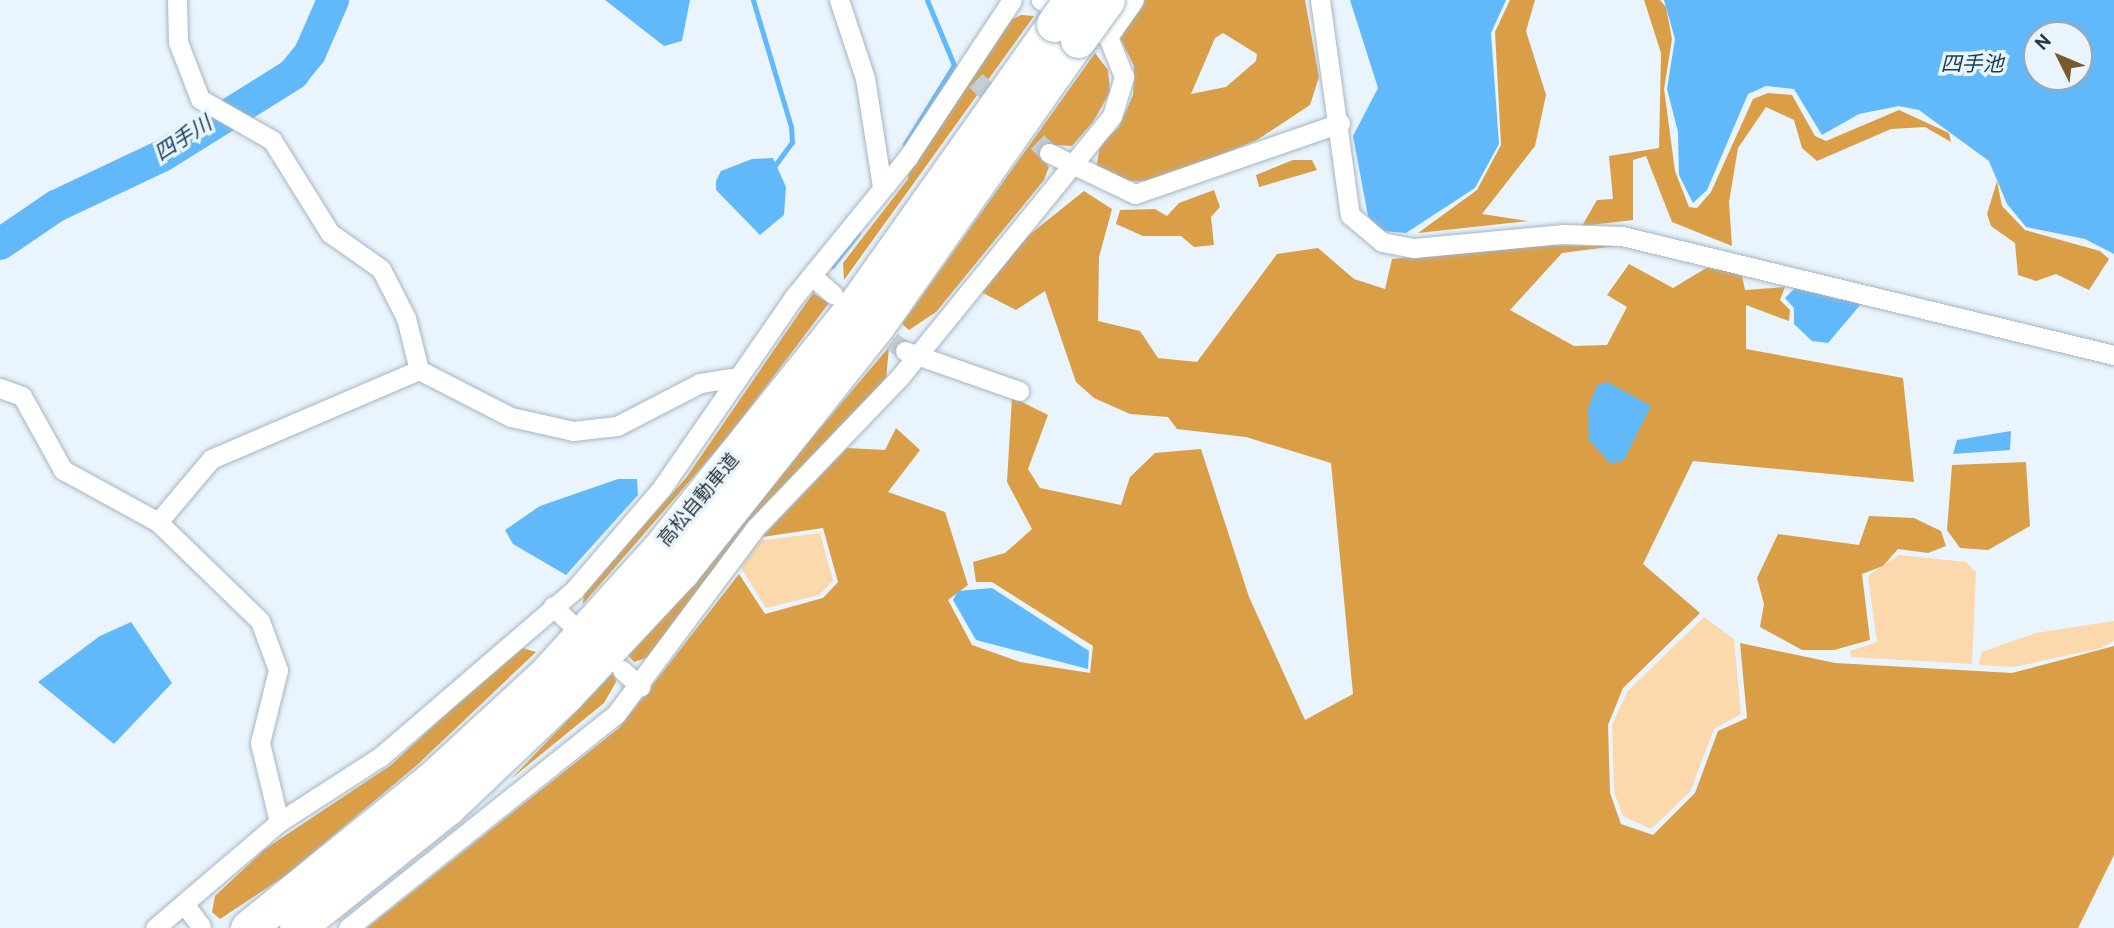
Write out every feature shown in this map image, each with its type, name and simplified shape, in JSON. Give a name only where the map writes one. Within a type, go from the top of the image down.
[{"type":"highway","name":"高松自動車道","points":[[248,928],[517,700],[661,547],[856,304],[1071,20],[1107,0]]},
{"type":"highway","name":"高松自動車道","points":[[297,928],[448,807],[565,696],[682,571],[876,327],[1071,20]]},
{"type":"street","points":[[177,0],[178,42],[188,77],[200,99],[234,121],[272,140],[330,233],[382,269],[406,318],[419,370],[511,417],[573,431],[617,426],[700,383],[739,377]]},
{"type":"street","points":[[839,0],[865,78],[882,186]]},
{"type":"street","points":[[155,928],[279,822],[380,757],[552,606],[575,589],[661,489],[812,276],[969,75],[1012,0]]},
{"type":"street","points":[[348,928],[536,780],[640,687],[755,528],[910,354],[1071,164],[1123,95],[1124,77],[1071,20],[1134,0]]},
{"type":"street","points":[[1320,0],[1340,123],[1350,215],[1382,242],[1413,248],[1563,234],[1622,236],[2114,355]]},
{"type":"street","points":[[1049,153],[1135,194],[1340,123]]},
{"type":"street","points":[[812,276],[833,293]]},
{"type":"street","points":[[910,354],[1019,391]]},
{"type":"street","points":[[158,522],[211,459],[419,370]]},
{"type":"street","points":[[0,388],[22,396],[64,470],[158,522],[260,621],[274,645],[278,670],[260,743],[279,822]]},
{"type":"street","points":[[552,606],[569,622]]},
{"type":"street","points":[[622,670],[640,687]]},
{"type":"street","points":[[184,905],[201,926]]},
{"type":"shaded area","points":[[1143,0],[1305,0],[1319,77],[1310,105],[1257,140],[1155,181],[1120,181],[1096,169],[1100,145],[1119,127],[1133,95],[1134,66],[1118,34]],"holes":[[[1223,33],[1257,54],[1256,61],[1226,87],[1191,94],[1215,38]]]},
{"type":"shaded area","points":[[1510,0],[1535,0],[1526,31],[1546,95],[1535,146],[1482,214],[1528,221],[1418,233],[1477,190],[1501,145],[1495,32]]},
{"type":"shaded area","points":[[1644,0],[1660,0],[1666,7],[1672,39],[1664,89],[1675,171],[1689,207],[1697,208],[1711,192],[1753,99],[1768,93],[1792,95],[1815,136],[1826,141],[1899,110],[1949,133],[1951,142],[1925,127],[1891,129],[1817,161],[1802,148],[1794,120],[1766,107],[1738,148],[1729,202],[1732,246],[1672,222],[1646,156],[1633,160],[1633,220],[1582,226],[1597,200],[1613,199],[1609,156],[1659,148],[1661,53]]},
{"type":"shaded area","points":[[1021,15],[1034,16],[844,280],[843,263],[908,179],[909,167],[1007,22]]},
{"type":"shaded area","points":[[1095,53],[1108,70],[1110,92],[1093,122],[1072,146],[1054,145],[1043,159],[1049,167],[1044,180],[936,312],[909,330],[902,324]]},
{"type":"shaded area","points":[[1293,160],[1312,160],[1317,170],[1259,187],[1256,175]]},
{"type":"shaded area","points":[[1997,181],[2002,206],[2025,230],[2100,251],[2109,259],[2089,290],[2056,274],[2036,281],[2018,275],[2015,243],[1991,226],[1987,214]]},
{"type":"shaded area","points":[[1214,190],[1220,207],[1211,217],[1214,245],[1194,247],[1181,236],[1143,236],[1116,224],[1120,210],[1155,209],[1167,216],[1179,203]]},
{"type":"shaded area","points":[[1084,191],[1112,209],[1099,257],[1098,321],[1140,331],[1158,358],[1197,362],[1277,254],[1318,248],[1354,279],[1385,289],[1392,259],[1541,245],[1616,246],[1562,253],[1510,310],[1574,346],[1607,345],[1627,307],[1607,295],[1629,264],[1673,288],[1713,264],[1742,276],[1745,290],[1785,287],[1780,300],[1790,310],[1789,321],[1746,305],[1746,349],[1903,378],[1914,482],[1693,461],[1643,564],[1700,613],[1623,688],[1608,725],[1610,793],[1621,824],[1653,835],[1695,793],[1718,731],[1747,718],[1740,643],[1835,663],[2012,673],[2114,646],[2114,855],[2078,928],[367,928],[619,728],[739,574],[765,614],[823,598],[838,582],[823,528],[762,537],[847,448],[885,450],[896,428],[920,450],[888,492],[945,512],[968,585],[948,600],[972,645],[1020,662],[1090,673],[1093,646],[992,582],[976,582],[973,562],[1005,553],[1032,529],[1007,482],[1012,397],[1048,415],[1028,469],[1040,488],[1121,505],[1130,477],[1155,453],[1201,449],[1249,597],[1305,720],[1353,694],[1331,463],[1246,437],[1177,429],[1168,417],[1130,414],[1094,398],[1076,382],[1045,291],[1016,310],[981,292],[1019,243]]},
{"type":"shaded area","points":[[813,293],[829,303],[727,438],[583,604],[584,591],[686,478]]},
{"type":"shaded area","points":[[889,347],[886,380],[743,531],[649,657],[634,662],[628,655]]},
{"type":"shaded area","points":[[2026,462],[2030,526],[1988,550],[1960,548],[1947,530],[1952,465]]},
{"type":"shaded area","points":[[1869,516],[1914,518],[1941,531],[1946,546],[1928,553],[1898,549],[1883,566],[1862,574],[1870,640],[1834,650],[1802,650],[1760,627],[1764,604],[1757,578],[1778,534],[1859,545]]},
{"type":"shaded area","points":[[820,533],[833,581],[819,595],[766,608],[741,568],[758,541]]},
{"type":"shaded area","points":[[1899,555],[1966,562],[1976,572],[1972,664],[1851,657],[1850,651],[1877,642],[1868,576]]},
{"type":"shaded area","points":[[1704,617],[1734,639],[1741,714],[1714,729],[1690,792],[1651,829],[1623,816],[1614,792],[1612,725],[1627,692]]},
{"type":"shaded area","points":[[2114,621],[2114,641],[2101,648],[2014,667],[1978,665],[1982,652],[2036,633]]},
{"type":"shaded area","points":[[519,647],[536,652],[416,766],[285,876],[220,919],[212,912],[215,896],[265,849],[391,765]]},
{"type":"shaded area","points":[[614,672],[616,682],[604,703],[511,779]]},
{"type":"water","points":[[605,0],[690,0],[682,41],[664,46]]},
{"type":"water","points":[[1350,0],[1506,0],[1491,33],[1499,144],[1475,188],[1406,233],[1381,231],[1368,216],[1353,136],[1378,88]]},
{"type":"water","name":"四手池","points":[[1664,0],[2114,0],[2114,254],[2085,239],[2026,227],[2007,204],[1989,161],[1919,110],[1899,106],[1859,114],[1822,135],[1794,89],[1766,86],[1748,94],[1707,190],[1693,203],[1679,175],[1678,132],[1667,89],[1675,39]]},
{"type":"water","points":[[773,158],[786,187],[784,215],[760,235],[716,190],[716,181],[721,171],[752,159]]},
{"type":"water","points":[[1795,288],[1861,304],[1828,343],[1812,341],[1794,324],[1794,308],[1785,298]]},
{"type":"water","points":[[1607,382],[1651,406],[1624,460],[1611,464],[1589,440],[1588,409],[1597,385]]},
{"type":"water","points":[[2011,431],[2010,450],[1953,454],[1957,440]]},
{"type":"water","points":[[618,479],[637,479],[638,495],[566,575],[513,544],[505,530],[540,506]]},
{"type":"water","points":[[992,588],[1089,651],[1088,669],[976,640],[953,600],[958,591]]},
{"type":"water","points":[[131,622],[172,683],[114,744],[38,682],[100,636]]},
{"type":"waterway","name":"四手川","points":[[0,244],[56,206],[162,156],[293,74],[310,53],[333,0]]},
{"type":"waterway","points":[[753,0],[791,127],[792,142],[774,167]]},
{"type":"waterway","points":[[905,144],[954,65],[927,0]]},
{"type":"waterway","points":[[832,266],[858,233]]},
{"type":"tunnel","points":[[976,80],[1049,153]]},
{"type":"tunnel","points":[[869,323],[904,350]]}]
